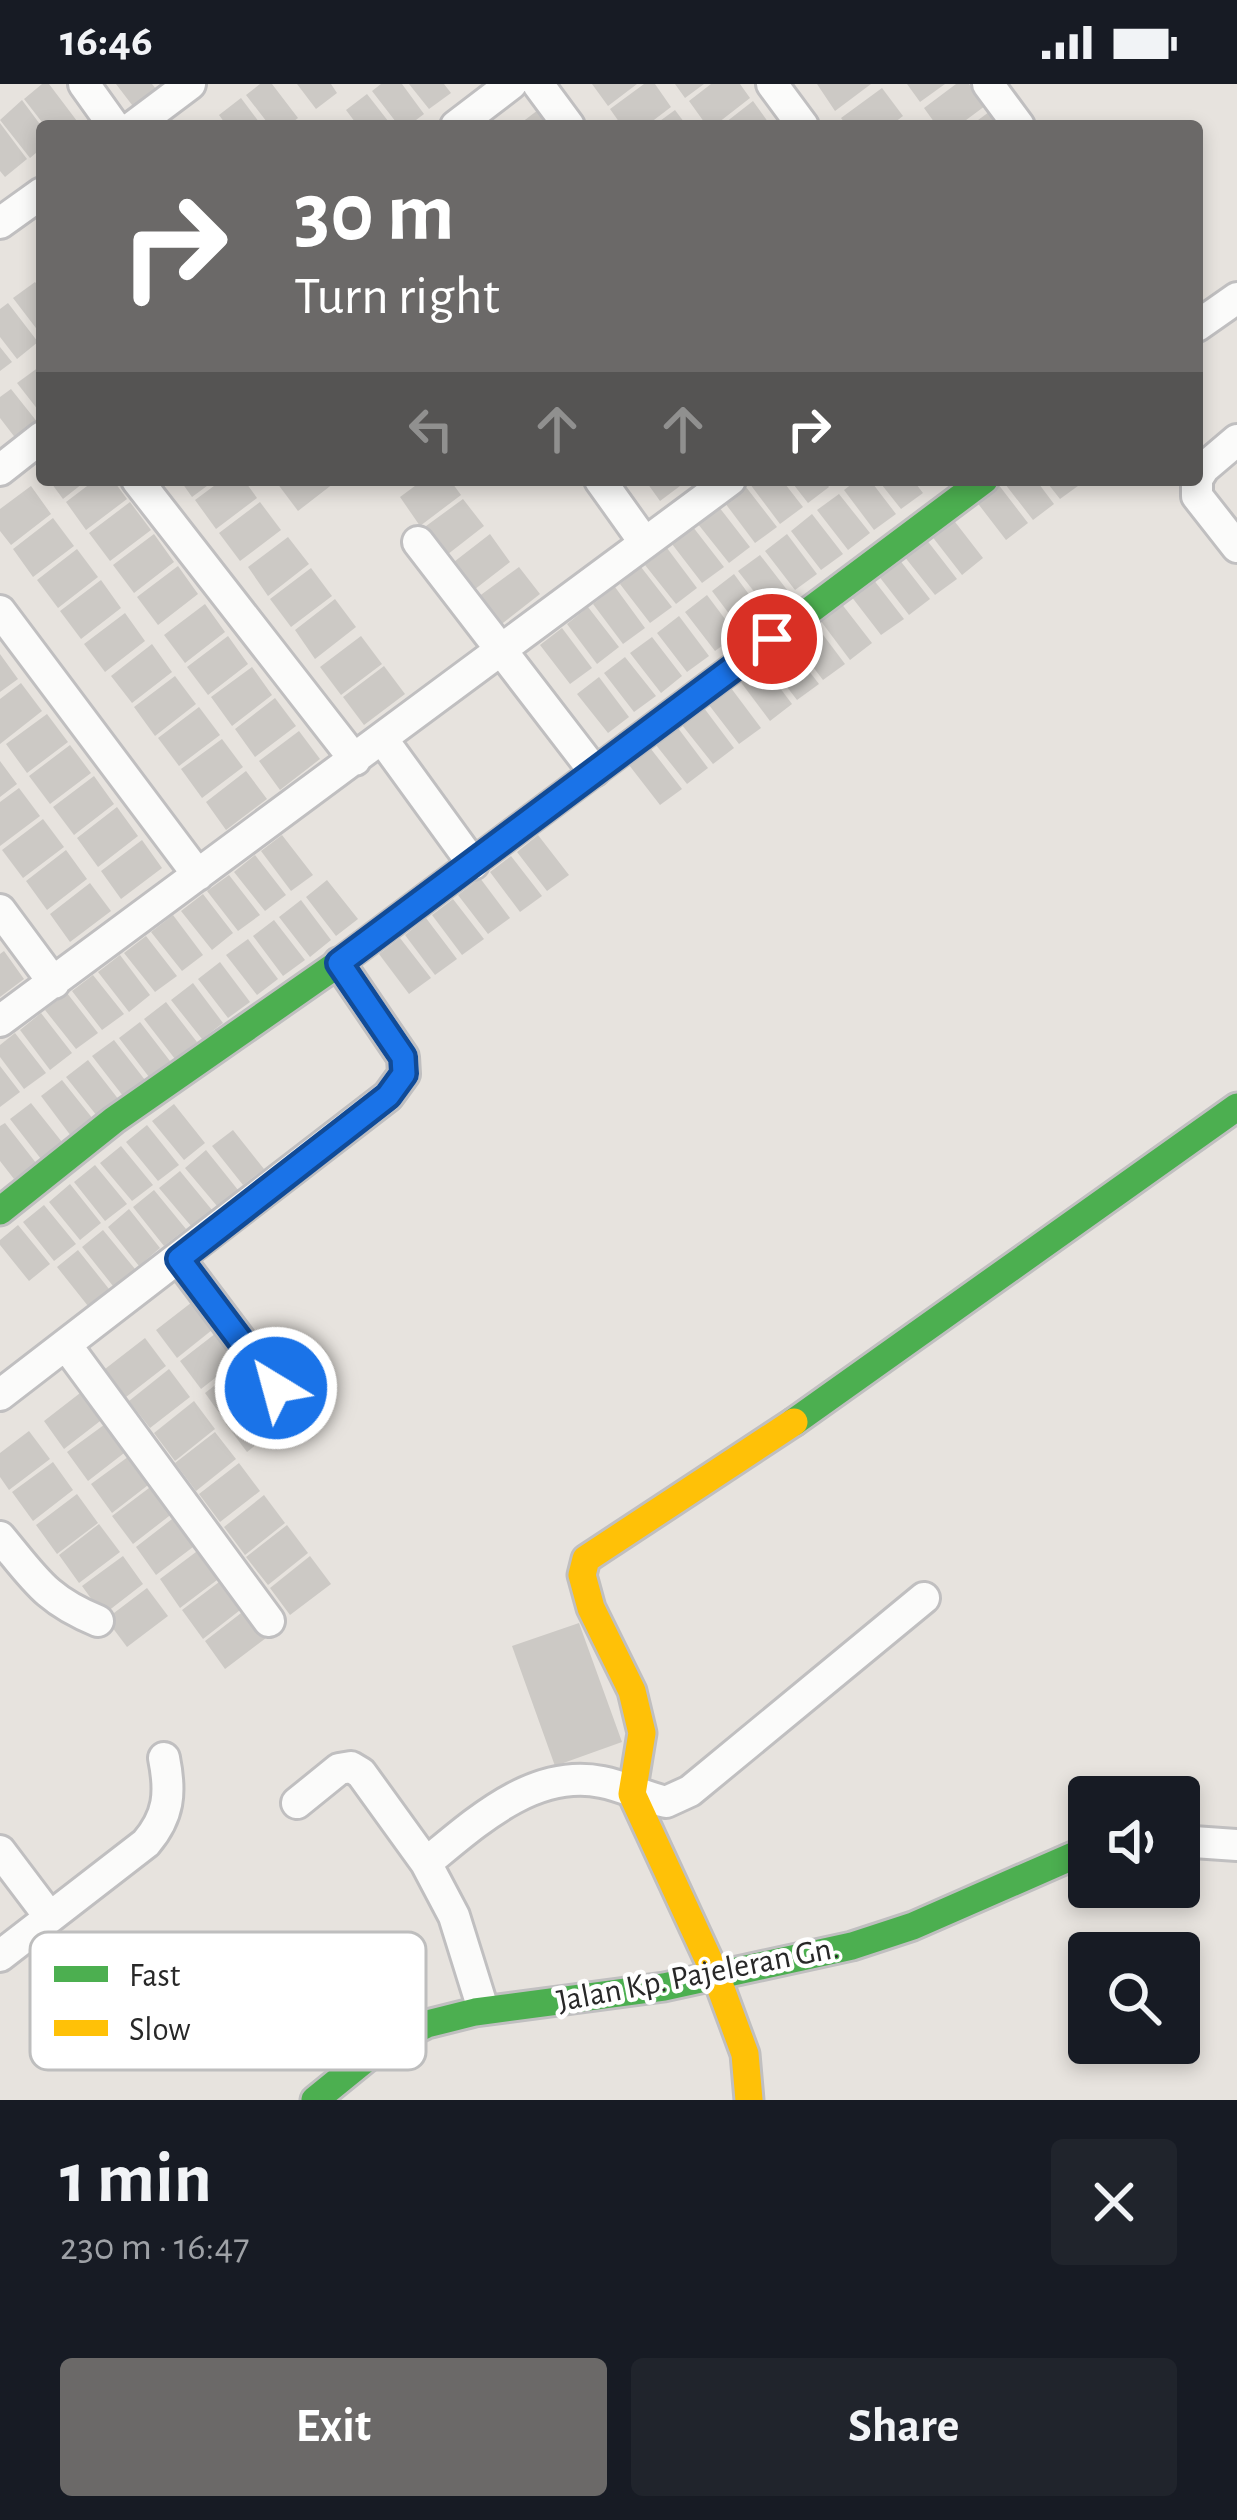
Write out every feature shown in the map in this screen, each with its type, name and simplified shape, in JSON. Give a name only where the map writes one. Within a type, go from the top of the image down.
[{"type":"street","points":[[84,84],[110,120]]},
{"type":"street","points":[[142,120],[190,84]]},
{"type":"street","points":[[464,120],[511,84]]},
{"type":"street","points":[[538,84],[565,120]]},
{"type":"street","points":[[772,84],[798,120]]},
{"type":"street","points":[[988,84],[1015,120]]},
{"type":"street","points":[[0,223],[36,197]]},
{"type":"street","points":[[1203,322],[1237,298]]},
{"type":"street","points":[[1203,470],[1237,440]]},
{"type":"street","points":[[0,470],[36,442]]},
{"type":"street","points":[[142,486],[355,760]]},
{"type":"street","points":[[604,486],[645,543]]},
{"type":"street","points":[[0,1021],[722,486]]},
{"type":"street","points":[[0,1211],[114,1120],[339,963],[976,486]]},
{"type":"street","points":[[1197,486],[1197,496],[1237,547]]},
{"type":"street","points":[[418,542],[594,771]]},
{"type":"street","points":[[0,611],[198,875]]},
{"type":"street","points":[[382,740],[473,864]]},
{"type":"street","points":[[0,910],[54,983]]},
{"type":"street","points":[[0,1395],[388,1096],[404,1074],[403,1057],[339,963]]},
{"type":"street","points":[[749,2100],[745,2054],[717,1978],[632,1794],[642,1733],[632,1690],[591,1608],[582,1575],[586,1559],[828,1400],[1237,1107]]},
{"type":"street","points":[[179,1259],[276,1388]]},
{"type":"street","points":[[66,1346],[269,1621]]},
{"type":"street","points":[[0,1537],[47,1595],[98,1621]]},
{"type":"street","points":[[426,1863],[480,1819],[526,1791],[567,1780],[604,1782],[666,1802],[690,1791],[925,1598]]},
{"type":"street","points":[[0,1956],[146,1843],[162,1823],[169,1800],[164,1758]]},
{"type":"street","points":[[297,1803],[339,1769],[351,1767],[361,1773],[426,1863],[454,1916],[483,2009]]},
{"type":"street","points":[[1200,1842],[1236,1845]]},
{"type":"street","points":[[0,1851],[49,1916]]},
{"type":"street","name":"Jalan Kp. Pajeleran Gn.","points":[[426,2027],[483,2009],[595,1999],[717,1978],[857,1945],[956,1909],[1068,1857]]},
{"type":"street","name":"Jalan Kp. Pajeleran Gn.","points":[[315,2100],[355,2070]]},
{"type":"building","points":[[42,84],[49,84],[76,120],[40,120],[24,99]]},
{"type":"building","points":[[116,84],[152,84],[165,100],[142,118]]},
{"type":"building","points":[[260,84],[272,84],[298,118],[265,120],[246,95]]},
{"type":"building","points":[[297,84],[331,84],[337,93],[316,109]]},
{"type":"building","points":[[381,84],[402,84],[424,114],[416,120],[394,120],[372,91]]},
{"type":"building","points":[[409,84],[444,84],[451,93],[429,109]]},
{"type":"building","points":[[592,84],[637,84],[608,106]]},
{"type":"building","points":[[644,84],[655,84],[671,107],[654,120],[618,120],[610,109]]},
{"type":"building","points":[[675,84],[704,84],[685,98]]},
{"type":"building","points":[[711,84],[740,84],[750,98],[722,120],[703,120],[689,101]]},
{"type":"building","points":[[817,84],[871,84],[835,111]]},
{"type":"building","points":[[907,84],[945,84],[920,102]]},
{"type":"building","points":[[956,84],[969,84],[985,106],[966,120],[933,120],[924,108]]},
{"type":"building","points":[[882,88],[903,116],[898,120],[841,118]]},
{"type":"building","points":[[367,94],[387,120],[354,120],[346,110]]},
{"type":"building","points":[[241,98],[258,120],[223,120],[219,115]]},
{"type":"building","points":[[22,100],[37,120],[36,153],[30,158],[0,120]]},
{"type":"building","points":[[753,101],[767,120],[729,120]]},
{"type":"building","points":[[538,110],[545,120],[525,120]]},
{"type":"building","points":[[675,110],[682,120],[661,120]]},
{"type":"building","points":[[0,123],[27,159],[5,177],[0,171]]},
{"type":"building","points":[[36,283],[36,328],[13,298]]},
{"type":"building","points":[[8,303],[36,339],[17,359],[0,337],[0,309]]},
{"type":"building","points":[[0,347],[12,362],[0,371]]},
{"type":"building","points":[[36,369],[36,407],[17,383]]},
{"type":"building","points":[[11,389],[36,420],[36,432],[20,444],[0,418],[0,397]]},
{"type":"building","points":[[31,486],[51,514],[11,545],[0,531],[0,509]]},
{"type":"building","points":[[53,486],[79,486],[63,499]]},
{"type":"building","points":[[87,486],[117,486],[127,499],[86,530],[66,502]]},
{"type":"building","points":[[184,486],[207,486],[192,497]]},
{"type":"building","points":[[214,486],[248,486],[257,498],[216,529],[195,500]]},
{"type":"building","points":[[279,486],[330,486],[298,511]]},
{"type":"building","points":[[415,486],[454,486],[461,495],[420,526],[400,497]]},
{"type":"building","points":[[649,486],[680,486],[660,501]]},
{"type":"building","points":[[752,486],[787,486],[803,507],[780,524]]},
{"type":"building","points":[[795,486],[828,486],[829,487],[808,503]]},
{"type":"building","points":[[875,486],[896,514],[874,530],[844,490]]},
{"type":"building","points":[[883,486],[918,486],[923,493],[901,509]]},
{"type":"building","points":[[1000,486],[1028,523],[1006,540],[976,501]]},
{"type":"building","points":[[1007,486],[1040,486],[1054,504],[1033,520]]},
{"type":"building","points":[[1050,486],[1078,486],[1060,499]]},
{"type":"building","points":[[746,487],[777,527],[755,543],[725,503]]},
{"type":"building","points":[[839,494],[870,533],[848,550],[817,510]]},
{"type":"building","points":[[463,499],[484,526],[443,558],[422,529]]},
{"type":"building","points":[[130,502],[151,530],[110,561],[89,533]]},
{"type":"building","points":[[260,502],[281,530],[240,561],[219,533]]},
{"type":"building","points":[[719,507],[750,547],[729,563],[698,524]]},
{"type":"building","points":[[812,514],[843,554],[821,570],[791,531]]},
{"type":"building","points":[[53,518],[74,546],[33,577],[13,549]]},
{"type":"building","points":[[952,518],[983,558],[962,575],[931,535]]},
{"type":"building","points":[[693,527],[724,567],[702,583],[672,544]]},
{"type":"building","points":[[154,534],[174,562],[134,593],[113,565]]},
{"type":"building","points":[[490,534],[510,562],[470,593],[450,565]]},
{"type":"building","points":[[787,534],[817,574],[795,590],[765,551]]},
{"type":"building","points":[[288,537],[309,564],[268,596],[248,567]]},
{"type":"building","points":[[926,539],[957,579],[935,595],[904,556]]},
{"type":"building","points":[[667,548],[697,588],[676,604],[645,565]]},
{"type":"building","points":[[77,549],[98,577],[58,608],[37,580]]},
{"type":"building","points":[[760,555],[791,595],[769,611],[738,571]]},
{"type":"building","points":[[899,559],[930,599],[909,615],[878,575]]},
{"type":"building","points":[[178,566],[198,594],[158,625],[137,597]]},
{"type":"building","points":[[519,567],[540,594],[499,626],[478,597]]},
{"type":"building","points":[[641,567],[672,607],[650,623],[620,584]]},
{"type":"building","points":[[311,568],[332,596],[291,627],[270,599]]},
{"type":"building","points":[[734,574],[764,615],[742,631],[712,591]]},
{"type":"building","points":[[873,579],[904,619],[881,635],[851,596]]},
{"type":"building","points":[[101,580],[121,608],[81,639],[60,611]]},
{"type":"building","points":[[615,587],[645,628],[623,644],[593,604]]},
{"type":"building","points":[[707,595],[737,635],[715,651],[685,612]]},
{"type":"building","points":[[335,599],[356,627],[315,659],[295,630]]},
{"type":"building","points":[[841,603],[872,643],[850,660],[820,620]]},
{"type":"building","points":[[205,604],[225,632],[185,663],[164,635]]},
{"type":"building","points":[[588,607],[619,647],[597,664],[567,624]]},
{"type":"building","points":[[125,613],[145,641],[105,672],[84,644]]},
{"type":"building","points":[[679,616],[709,656],[687,672],[657,633]]},
{"type":"building","points":[[815,624],[845,664],[823,680],[793,641]]},
{"type":"building","points":[[562,628],[592,668],[570,684],[540,645]]},
{"type":"building","points":[[228,636],[248,664],[208,695],[187,667]]},
{"type":"building","points":[[361,636],[382,664],[341,695],[320,667]]},
{"type":"building","points":[[652,637],[682,676],[661,693],[630,653]]},
{"type":"building","points":[[152,644],[172,672],[132,703],[111,676]]},
{"type":"building","points":[[788,644],[819,684],[797,700],[767,661]]},
{"type":"building","points":[[0,654],[18,679],[0,692]]},
{"type":"building","points":[[625,657],[656,696],[634,712],[604,673]]},
{"type":"building","points":[[762,664],[792,704],[770,721],[740,681]]},
{"type":"building","points":[[384,666],[405,694],[364,725],[343,697]]},
{"type":"building","points":[[252,667],[272,695],[232,726],[211,697]]},
{"type":"building","points":[[175,676],[196,704],[155,736],[134,707]]},
{"type":"building","points":[[599,677],[629,717],[608,733],[577,694]]},
{"type":"building","points":[[21,683],[42,711],[0,744],[0,699]]},
{"type":"building","points":[[731,688],[761,728],[739,744],[709,705]]},
{"type":"building","points":[[275,698],[296,726],[255,757],[235,729]]},
{"type":"building","points":[[199,707],[220,735],[179,766],[158,738]]},
{"type":"building","points":[[704,708],[734,748],[713,764],[682,725]]},
{"type":"building","points":[[47,714],[68,742],[27,773],[6,744]]},
{"type":"building","points":[[678,728],[708,768],[687,784],[656,745]]},
{"type":"building","points":[[299,731],[320,759],[280,790],[259,761]]},
{"type":"building","points":[[222,739],[243,767],[202,798],[181,769]]},
{"type":"building","points":[[70,745],[91,773],[50,804],[29,776]]},
{"type":"building","points":[[651,749],[682,789],[660,805],[629,765]]},
{"type":"building","points":[[0,761],[17,784],[0,797]]},
{"type":"building","points":[[246,771],[267,799],[226,830],[206,802]]},
{"type":"building","points":[[94,776],[114,804],[74,835],[53,807]]},
{"type":"building","points":[[19,788],[40,816],[0,846],[0,802]]},
{"type":"building","points":[[117,807],[138,836],[98,867],[77,838]]},
{"type":"building","points":[[43,819],[64,847],[23,878],[2,850]]},
{"type":"building","points":[[282,835],[313,875],[291,891],[261,851]]},
{"type":"building","points":[[538,835],[569,875],[547,891],[517,852]]},
{"type":"building","points":[[142,840],[162,868],[121,899],[101,871]]},
{"type":"building","points":[[66,850],[87,879],[47,910],[26,881]]},
{"type":"building","points":[[255,855],[286,895],[265,911],[234,872]]},
{"type":"building","points":[[511,856],[542,896],[520,912],[490,872]]},
{"type":"building","points":[[229,875],[260,915],[238,931],[207,891]]},
{"type":"building","points":[[480,878],[510,918],[488,934],[458,895]]},
{"type":"building","points":[[327,880],[358,919],[336,936],[306,897]]},
{"type":"building","points":[[90,883],[111,911],[70,942],[50,914]]},
{"type":"building","points":[[203,894],[233,933],[212,950],[181,911]]},
{"type":"building","points":[[453,899],[484,939],[462,955],[432,915]]},
{"type":"building","points":[[301,900],[331,940],[310,957],[279,917]]},
{"type":"building","points":[[173,915],[203,955],[182,971],[151,932]]},
{"type":"building","points":[[426,918],[457,959],[435,975],[405,935]]},
{"type":"building","points":[[274,920],[305,960],[283,976],[253,936]]},
{"type":"building","points":[[146,936],[177,976],[155,992],[124,953]]},
{"type":"building","points":[[400,938],[431,978],[409,994],[379,954]]},
{"type":"building","points":[[248,939],[278,979],[257,995],[226,955]]},
{"type":"building","points":[[4,951],[24,979],[0,997],[0,954]]},
{"type":"building","points":[[120,955],[150,995],[129,1012],[98,972]]},
{"type":"building","points":[[220,962],[250,1002],[228,1018],[198,979]]},
{"type":"building","points":[[93,975],[124,1014],[102,1030],[72,991]]},
{"type":"building","points":[[193,983],[223,1023],[202,1039],[171,1000]]},
{"type":"building","points":[[67,993],[98,1033],[76,1049],[45,1010]]},
{"type":"building","points":[[166,1002],[197,1042],[175,1059],[144,1019]]},
{"type":"building","points":[[41,1013],[72,1053],[50,1070],[20,1030]]},
{"type":"building","points":[[140,1022],[170,1061],[149,1077],[119,1038]]},
{"type":"building","points":[[15,1033],[46,1073],[24,1089],[0,1057],[0,1045]]},
{"type":"building","points":[[114,1040],[145,1080],[123,1096],[92,1056]]},
{"type":"building","points":[[88,1060],[119,1100],[97,1116],[66,1077]]},
{"type":"building","points":[[0,1066],[20,1092],[0,1107]]},
{"type":"building","points":[[62,1080],[93,1119],[71,1136],[41,1096]]},
{"type":"building","points":[[31,1103],[62,1142],[41,1159],[10,1119]]},
{"type":"building","points":[[174,1104],[205,1143],[184,1160],[152,1121]]},
{"type":"building","points":[[5,1123],[36,1163],[14,1179],[0,1161],[0,1126]]},
{"type":"building","points":[[147,1125],[179,1165],[158,1181],[126,1142]]},
{"type":"building","points":[[233,1130],[264,1169],[243,1185],[212,1146]]},
{"type":"building","points":[[121,1146],[153,1185],[132,1201],[100,1163]]},
{"type":"building","points":[[206,1150],[238,1190],[217,1206],[185,1168]]},
{"type":"building","points":[[95,1165],[127,1204],[105,1221],[74,1182]]},
{"type":"building","points":[[180,1171],[212,1210],[191,1226],[159,1188]]},
{"type":"building","points":[[70,1184],[101,1223],[80,1240],[49,1202]]},
{"type":"building","points":[[154,1190],[186,1229],[164,1246],[133,1207]]},
{"type":"building","points":[[44,1205],[76,1244],[54,1261],[23,1222]]},
{"type":"building","points":[[129,1209],[160,1248],[139,1266],[108,1227]]},
{"type":"building","points":[[18,1225],[50,1264],[29,1281],[0,1245]]},
{"type":"building","points":[[103,1230],[135,1269],[113,1286],[82,1247]]},
{"type":"building","points":[[78,1250],[109,1289],[88,1306],[57,1267]]},
{"type":"building","points":[[196,1299],[217,1326],[177,1358],[156,1330]]},
{"type":"building","points":[[220,1330],[242,1357],[201,1389],[180,1361]]},
{"type":"building","points":[[145,1338],[166,1366],[126,1397],[105,1369]]},
{"type":"building","points":[[245,1362],[266,1389],[225,1421],[205,1393]]},
{"type":"building","points":[[169,1369],[190,1397],[150,1428],[129,1401]]},
{"type":"building","points":[[84,1390],[104,1418],[64,1449],[44,1421]]},
{"type":"building","points":[[266,1393],[287,1420],[247,1452],[226,1424]]},
{"type":"building","points":[[194,1401],[215,1429],[175,1461],[154,1433]]},
{"type":"building","points":[[108,1422],[128,1450],[88,1481],[67,1452]]},
{"type":"building","points":[[29,1431],[50,1459],[9,1490],[0,1477],[0,1453]]},
{"type":"building","points":[[215,1432],[236,1459],[196,1491],[175,1463]]},
{"type":"building","points":[[132,1454],[152,1482],[112,1513],[91,1484]]},
{"type":"building","points":[[53,1462],[73,1490],[33,1521],[12,1492]]},
{"type":"building","points":[[239,1463],[260,1491],[220,1522],[199,1494]]},
{"type":"building","points":[[153,1485],[173,1513],[133,1544],[112,1516]]},
{"type":"building","points":[[77,1494],[98,1523],[57,1554],[36,1525]]},
{"type":"building","points":[[264,1495],[285,1523],[245,1555],[224,1527]]},
{"type":"building","points":[[176,1516],[197,1544],[156,1575],[136,1547]]},
{"type":"building","points":[[99,1524],[120,1552],[79,1583],[59,1555]]},
{"type":"building","points":[[287,1525],[308,1553],[268,1585],[246,1557]]},
{"type":"building","points":[[200,1549],[221,1577],[180,1608],[160,1579]]},
{"type":"building","points":[[123,1556],[143,1584],[103,1615],[82,1586]]},
{"type":"building","points":[[310,1556],[331,1584],[290,1615],[270,1588]]},
{"type":"building","points":[[223,1579],[244,1607],[203,1639],[182,1610]]},
{"type":"building","points":[[147,1588],[168,1616],[127,1647],[106,1619]]},
{"type":"building","points":[[245,1610],[266,1638],[225,1669],[205,1641]]},
{"type":"building","points":[[579,1623],[622,1742],[555,1766],[512,1646]]},
{"type":"traffic: fast","points":[[0,1211],[114,1120],[339,963],[976,486]]},
{"type":"traffic: fast","points":[[794,1422],[1237,1107]]},
{"type":"traffic: fast","points":[[426,2024],[475,2012],[664,1987],[852,1946],[913,1926],[1068,1858]]},
{"type":"traffic: fast","points":[[315,2100],[352,2070]]},
{"type":"traffic: slow","points":[[749,2100],[745,2054],[717,1978],[632,1794],[642,1733],[632,1691],[591,1608],[582,1575],[586,1559],[794,1422]]},
{"type":"route","points":[[276,1388],[179,1259],[388,1096],[404,1074],[403,1057],[339,963],[772,639]]}]
